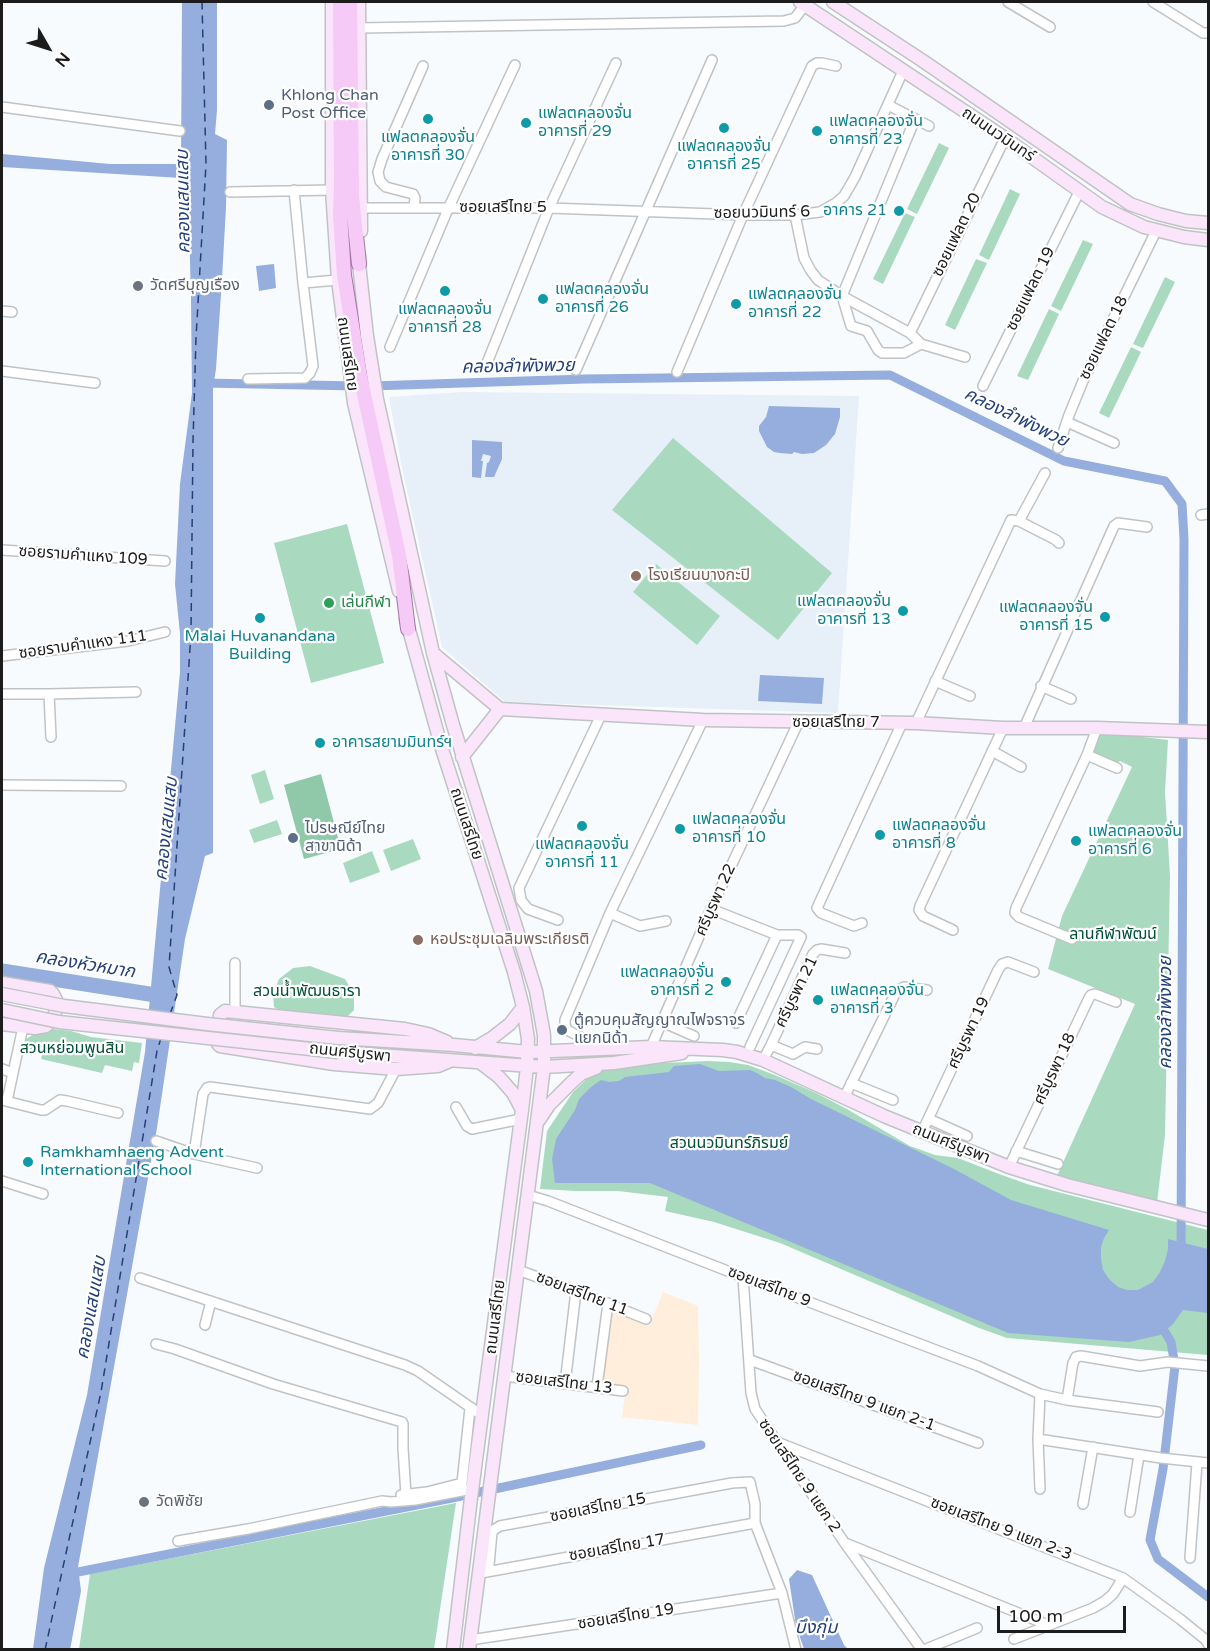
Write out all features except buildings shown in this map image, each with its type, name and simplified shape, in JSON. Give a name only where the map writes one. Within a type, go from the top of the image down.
[{"type":"main road","name":"ถนนเสรีไทย","points":[[332,2],[332,190],[338,279],[350,384],[408,629],[439,740],[508,953],[526,1023],[528,1052],[522,1114],[453,1650]]},
{"type":"main road","points":[[340,2],[340,215],[343,266],[356,355],[399,555],[408,629]]},
{"type":"main road","points":[[350,2],[352,196],[359,264]]},
{"type":"main road","name":"ถนนเสรีไทย","points":[[359,2],[361,208],[359,264],[377,399],[433,654],[462,757],[536,991],[541,1011],[545,1052],[470,1645]]},
{"type":"main road","name":"ถนนนวมินทร์","points":[[833,2],[923,61],[1130,204],[1185,221],[1209,223]]},
{"type":"main road","name":"ถนนนวมินทร์","points":[[802,3],[1005,138],[1079,192],[1124,219],[1156,231],[1209,240]]},
{"type":"main road","points":[[433,654],[500,709],[462,757]]},
{"type":"main road","name":"ซอยเสรีไทย 7","points":[[500,709],[703,720],[916,723],[1004,728],[1097,728],[1206,732]]},
{"type":"main road","points":[[2,983],[44,989],[50,991],[56,998],[54,1018],[50,1023],[40,1027],[2,1024]]},
{"type":"main road","name":"ถนนศรีบูรพา","points":[[2,994],[108,1012],[338,1038],[528,1052],[626,1047],[730,1051],[763,1060],[922,1132],[1037,1177],[1205,1219]]},
{"type":"main road","points":[[475,1048],[510,1024],[523,1007]]},
{"type":"main road","name":"ถนนศรีบูรพา","points":[[2,1010],[59,1022],[338,1053],[527,1067],[614,1063],[701,1050]]},
{"type":"main road","points":[[450,1061],[438,1066],[396,1069],[334,1064],[220,1046],[218,1044],[220,1015],[225,1011],[235,1011],[405,1029],[428,1034],[454,1045]]},
{"type":"main road","points":[[537,1124],[549,1106],[581,1074],[614,1063]]},
{"type":"main road","points":[[482,1064],[499,1077],[513,1093],[522,1114]]},
{"type":"street","points":[[1008,2],[1050,27]]},
{"type":"street","points":[[1153,2],[1203,33],[1209,33]]},
{"type":"street","points":[[359,28],[784,21],[795,18],[802,3]]},
{"type":"street","points":[[576,370],[712,60]]},
{"type":"street","points":[[485,368],[549,208],[616,63]]},
{"type":"street","points":[[677,372],[743,215],[812,66],[822,63],[836,66]]},
{"type":"street","points":[[390,347],[448,208],[515,64]]},
{"type":"street","points":[[414,207],[413,194],[386,187],[380,181],[378,172],[423,66]]},
{"type":"street","name":"ซอยนวมินทร์ 6","points":[[644,212],[795,215],[820,212],[844,196],[855,177],[903,71]]},
{"type":"street","points":[[888,105],[929,126]]},
{"type":"street","points":[[2,107],[180,131]]},
{"type":"street","points":[[915,119],[842,296],[851,326],[867,331],[882,353],[904,353],[921,344]]},
{"type":"street","name":"ซอยแฟลต 20","points":[[910,333],[1005,138]]},
{"type":"street","points":[[248,379],[305,378],[313,366],[294,190]]},
{"type":"street","points":[[230,192],[332,190]]},
{"type":"street","name":"ซอยแฟลต 19","points":[[983,386],[1079,192]]},
{"type":"street","name":"ซอยเสรีไทย 5","points":[[361,208],[549,208],[644,212]]},
{"type":"street","points":[[795,215],[804,258],[810,271],[818,280],[842,296],[910,333],[921,344],[965,357]]},
{"type":"street","name":"ซอยแฟลต 18","points":[[1058,448],[1083,381],[1156,231]]},
{"type":"street","points":[[303,283],[338,279]]},
{"type":"street","points":[[2,311],[12,312]]},
{"type":"street","points":[[2,370],[95,383]]},
{"type":"street","points":[[1066,422],[1114,443]]},
{"type":"street","points":[[1019,521],[1045,474]]},
{"type":"street","points":[[916,723],[1011,520],[1019,521],[1059,543]]},
{"type":"street","points":[[1024,728],[1114,526],[1118,524],[1147,527]]},
{"type":"street","name":"ซอยรามคำแหง 109","points":[[2,550],[165,561]]},
{"type":"street","name":"ซอยรามคำแหง 111","points":[[2,656],[128,640],[165,632]]},
{"type":"street","points":[[935,681],[970,696]]},
{"type":"street","points":[[1041,686],[1071,699]]},
{"type":"street","points":[[2,694],[136,692]]},
{"type":"street","points":[[49,694],[51,736]]},
{"type":"street","points":[[558,920],[528,909],[521,900],[519,888],[601,715]]},
{"type":"street","points":[[592,1043],[568,1031],[565,1023],[610,913],[703,720]]},
{"type":"street","name":"ศรีบูรพา 22","points":[[651,1047],[711,909],[798,723]]},
{"type":"street","points":[[862,923],[854,926],[821,913],[817,908],[902,723]]},
{"type":"street","points":[[953,930],[923,916],[919,910],[1004,728]]},
{"type":"street","points":[[1072,939],[1019,917],[1015,913],[1097,728]]},
{"type":"street","points":[[992,751],[1021,766]]},
{"type":"street","points":[[1087,755],[1117,768]]},
{"type":"street","points":[[2,785],[121,786]]},
{"type":"street","points":[[711,909],[777,935],[801,937],[750,1047]]},
{"type":"street","points":[[610,913],[640,926],[666,921]]},
{"type":"street","points":[[736,1023],[777,935]]},
{"type":"street","name":"ศรีบูรพา 21","points":[[763,1060],[813,954],[821,949],[845,952]]},
{"type":"street","name":"ศรีบูรพา 19","points":[[922,1132],[1002,964],[1008,962],[1034,972]]},
{"type":"street","points":[[235,963],[235,1011]]},
{"type":"street","points":[[844,1098],[900,989],[904,987],[927,990]]},
{"type":"street","name":"ศรีบูรพา 18","points":[[1009,1167],[1089,998],[1095,994],[1116,1002]]},
{"type":"street","points":[[662,1022],[694,1036]]},
{"type":"street","points":[[23,1027],[13,1073],[4,1100],[41,1110],[45,1110],[60,1100],[118,1113]]},
{"type":"street","points":[[771,1045],[794,1054],[805,1047],[817,1049]]},
{"type":"street","points":[[2,1069],[13,1073]]},
{"type":"street","points":[[194,1154],[203,1094],[207,1088],[370,1108],[378,1103],[396,1069]]},
{"type":"street","points":[[851,1083],[892,1100]]},
{"type":"street","points":[[456,1107],[467,1126],[472,1129],[522,1114]]},
{"type":"street","points":[[928,1119],[967,1136]]},
{"type":"street","points":[[156,1141],[194,1154],[256,1168]]},
{"type":"street","points":[[1017,1150],[1058,1164]]},
{"type":"street","points":[[2,1181],[43,1194]]},
{"type":"street","name":"ซอยเสรีไทย 9","points":[[528,1195],[1010,1379],[1040,1394],[1067,1400],[1158,1412]]},
{"type":"street","name":"ซอยเสรีไทย 11","points":[[518,1270],[646,1319]]},
{"type":"street","name":"ซอยเสรีไทย 9 แยก 2","points":[[743,1277],[751,1393],[755,1409],[844,1542],[923,1650]]},
{"type":"street","points":[[140,1278],[405,1365],[418,1371],[483,1416]]},
{"type":"street","points":[[565,1384],[576,1291]]},
{"type":"street","points":[[204,1325],[211,1301]]},
{"type":"street","points":[[597,1387],[608,1303]]},
{"type":"street","points":[[156,1344],[273,1384],[402,1422],[406,1495]]},
{"type":"street","points":[[1067,1400],[1073,1363],[1081,1356],[1140,1366],[1168,1362],[1209,1366]]},
{"type":"street","name":"ซอยเสรีไทย 9 แยก 2-1","points":[[750,1360],[978,1443]]},
{"type":"street","name":"ซอยเสรีไทย 13","points":[[504,1376],[623,1391]]},
{"type":"street","points":[[1040,1394],[1038,1439],[1040,1489]]},
{"type":"street","points":[[178,1542],[428,1492],[462,1483],[470,1408]]},
{"type":"street","points":[[1038,1439],[1139,1455],[1209,1463]]},
{"type":"street","name":"ซอยเสรีไทย 9 แยก 2-3","points":[[777,1442],[1122,1578],[1180,1619],[1209,1644]]},
{"type":"street","points":[[1083,1504],[1093,1447]]},
{"type":"street","points":[[1130,1512],[1139,1455]]},
{"type":"street","points":[[1190,1558],[1197,1463]]},
{"type":"street","name":"ซอยเสรีไทย 15","points":[[479,1574],[489,1565],[492,1532],[500,1526],[732,1483],[746,1481],[752,1483],[755,1523]]},
{"type":"street","points":[[382,1501],[415,1500],[472,1489]]},
{"type":"street","points":[[755,1523],[782,1593],[796,1650]]},
{"type":"street","name":"ซอยเสรีไทย 17","points":[[479,1574],[755,1523]]},
{"type":"street","points":[[844,1542],[1048,1625]]},
{"type":"street","points":[[1014,1639],[1093,1608],[1113,1594],[1122,1578]]},
{"type":"street","name":"ซอยเสรีไทย 19","points":[[470,1645],[782,1593]]},
{"type":"street","points":[[923,1650],[976,1628]]},
{"type":"shaded area","name":"โรงเรียนบางกะปิ","points":[[462,392],[859,396],[838,713],[505,702],[442,647],[402,468],[389,397]]},
{"type":"shaded area","points":[[663,1292],[698,1306],[698,1425],[622,1417],[626,1387],[601,1383],[611,1310],[650,1324]]},
{"type":"green space","points":[[939,143],[949,148],[917,214],[907,209]]},
{"type":"green space","points":[[1010,189],[1020,194],[989,260],[979,255]]},
{"type":"green space","points":[[905,213],[915,217],[883,284],[873,279]]},
{"type":"green space","points":[[1083,240],[1093,244],[1061,311],[1051,306]]},
{"type":"green space","points":[[976,259],[987,263],[955,330],[945,325]]},
{"type":"green space","points":[[1165,277],[1175,282],[1143,348],[1133,344]]},
{"type":"green space","points":[[1049,309],[1059,314],[1028,380],[1017,376]]},
{"type":"green space","points":[[1131,347],[1141,352],[1109,418],[1099,413]]},
{"type":"green space","points":[[673,438],[832,573],[778,640],[612,510]]},
{"type":"green space","name":"เล่นกีฬา","points":[[347,524],[384,663],[311,683],[274,543]]},
{"type":"green space","points":[[656,564],[720,616],[697,645],[633,592]]},
{"type":"green space","name":"ลานกีฬาพัฒน์","points":[[1101,732],[1168,740],[1165,792],[1170,876],[1165,1135],[1157,1203],[1056,1178],[1135,1004],[1048,969],[1062,916],[1132,767],[1120,761],[1108,770],[1087,761]]},
{"type":"green space","points":[[265,770],[274,799],[260,804],[251,775]]},
{"type":"green space","points":[[321,774],[341,849],[304,859],[284,785]]},
{"type":"green space","points":[[277,820],[282,834],[254,843],[249,830]]},
{"type":"green space","points":[[413,839],[421,859],[391,871],[383,850]]},
{"type":"green space","points":[[372,851],[380,872],[350,883],[343,863]]},
{"type":"green space","name":"สวนน้ำพัฒนธารา","points":[[310,966],[345,979],[354,994],[354,1010],[346,1018],[285,1014],[274,1007],[273,995],[279,979],[293,968]]},
{"type":"green space","name":"สวนหย่อมพูนสิน","points":[[53,1029],[91,1037],[142,1043],[139,1063],[134,1062],[132,1071],[105,1065],[102,1073],[41,1059],[43,1052],[22,1048],[24,1040]]},
{"type":"green space","name":"สวนนวมินทร์ภิรมย์","points":[[708,1061],[748,1065],[775,1075],[847,1109],[910,1146],[935,1155],[958,1158],[1030,1185],[1208,1230],[1208,1355],[1007,1338],[780,1243],[714,1222],[665,1211],[668,1197],[618,1191],[540,1189],[547,1131],[573,1092],[589,1077],[601,1071],[614,1069]]},
{"type":"green space","points":[[456,1503],[434,1649],[79,1649],[90,1574]]},
{"type":"water","name":"คลองแสนแสบ","points":[[182,2],[217,2],[215,134],[227,140],[222,279],[213,388],[213,853],[205,856],[185,939],[157,1128],[78,1567],[81,1591],[70,1650],[33,1649],[44,1568],[87,1395],[145,1052],[180,672],[180,634],[175,584],[180,484],[192,393],[191,300],[188,183],[181,178],[2,167],[2,154],[110,164],[181,164]]},
{"type":"water","points":[[274,264],[276,288],[259,291],[256,266]]},
{"type":"water","points":[[769,406],[840,408],[840,417],[835,434],[826,445],[814,453],[780,453],[767,447],[759,431],[759,426],[766,417]]},
{"type":"water","points":[[472,440],[502,442],[502,459],[494,477],[485,477],[487,463],[491,456],[483,454],[481,478],[472,477]]},
{"type":"water","points":[[760,675],[824,678],[822,704],[758,701]]},
{"type":"water","name":"สวนนวมินทร์ภิรมย์","points":[[700,1064],[719,1071],[750,1070],[765,1078],[775,1080],[1011,1200],[1109,1230],[1101,1247],[1101,1259],[1103,1270],[1118,1287],[1138,1290],[1153,1282],[1165,1261],[1168,1239],[1208,1249],[1208,1313],[1183,1310],[1173,1324],[1160,1335],[1129,1342],[1008,1333],[650,1183],[555,1183],[552,1159],[556,1139],[575,1110],[579,1099],[591,1087],[601,1080],[619,1081],[625,1077],[669,1072],[674,1066]]},
{"type":"water","name":"บึงกุ่ม","points":[[797,1570],[812,1575],[844,1645],[848,1649],[804,1649],[796,1626],[789,1579]]},
{"type":"waterway","name":"คลองลำพังพวย","points":[[371,386],[585,379],[890,375],[1064,461],[1165,481],[1182,504],[1184,539],[1181,1254]]},
{"type":"waterway","name":"คลองลำพังพวย","points":[[204,383],[357,386]]},
{"type":"waterway","name":"คลองหัวหมาก","points":[[2,971],[162,996]]},
{"type":"waterway","points":[[1159,1322],[1171,1342],[1175,1366],[1163,1469],[1150,1540],[1158,1559],[1208,1597]]},
{"type":"waterway","points":[[68,1574],[452,1498],[701,1445]]},
{"type":"ferry route","points":[[170,1014],[177,995],[169,967],[191,633],[196,338],[206,164],[202,2]]},
{"type":"ferry route","points":[[45,1650],[101,1392],[161,1038]]},
{"type":"place","name":"Khlong Chan Post Office","points":[[269,105]]},
{"type":"place","name":"แฟลตคลองจั่น อาคารที่ 30","points":[[428,119]]},
{"type":"place","name":"แฟลตคลองจั่น อาคารที่ 29","points":[[526,123]]},
{"type":"place","name":"แฟลตคลองจั่น อาคารที่ 25","points":[[724,128]]},
{"type":"place","name":"แฟลตคลองจั่น อาคารที่ 23","points":[[817,131]]},
{"type":"place","name":"อาคาร 21","points":[[899,211]]},
{"type":"place","name":"วัดศรีบุญเรือง","points":[[138,286]]},
{"type":"place","name":"แฟลตคลองจั่น อาคารที่ 28","points":[[445,291]]},
{"type":"place","name":"แฟลตคลองจั่น อาคารที่ 26","points":[[543,299]]},
{"type":"place","name":"แฟลตคลองจั่น อาคารที่ 22","points":[[736,304]]},
{"type":"place","name":"โรงเรียนบางกะปิ","points":[[636,576]]},
{"type":"place","name":"เล่นกีฬา","points":[[329,603]]},
{"type":"place","name":"แฟลตคลองจั่น อาคารที่ 13","points":[[903,611]]},
{"type":"place","name":"แฟลตคลองจั่น อาคารที่ 15","points":[[1105,617]]},
{"type":"place","name":"Malai Huvanandana Building","points":[[260,618]]},
{"type":"place","name":"อาคารสยามมินทร์ฯ","points":[[320,743]]},
{"type":"place","name":"แฟลตคลองจั่น อาคารที่ 11","points":[[582,826]]},
{"type":"place","name":"แฟลตคลองจั่น อาคารที่ 10","points":[[680,829]]},
{"type":"place","name":"แฟลตคลองจั่น อาคารที่ 8","points":[[880,835]]},
{"type":"place","name":"ไปรษณีย์ไทย สาขานิด้า","points":[[293,838]]},
{"type":"place","name":"แฟลตคลองจั่น อาคารที่ 6","points":[[1076,841]]},
{"type":"place","name":"หอประชุมเฉลิมพระเกียรติ","points":[[418,940]]},
{"type":"place","name":"แฟลตคลองจั่น อาคารที่ 2","points":[[726,982]]},
{"type":"place","name":"แฟลตคลองจั่น อาคารที่ 3","points":[[818,1000]]},
{"type":"place","name":"ตู้ควบคุมสัญญาณไฟจราจร แยกนิด้า","points":[[562,1030]]},
{"type":"place","name":"Ramkhamhaeng Advent International School","points":[[28,1162]]},
{"type":"place","name":"วัดพิชัย","points":[[144,1502]]}]
